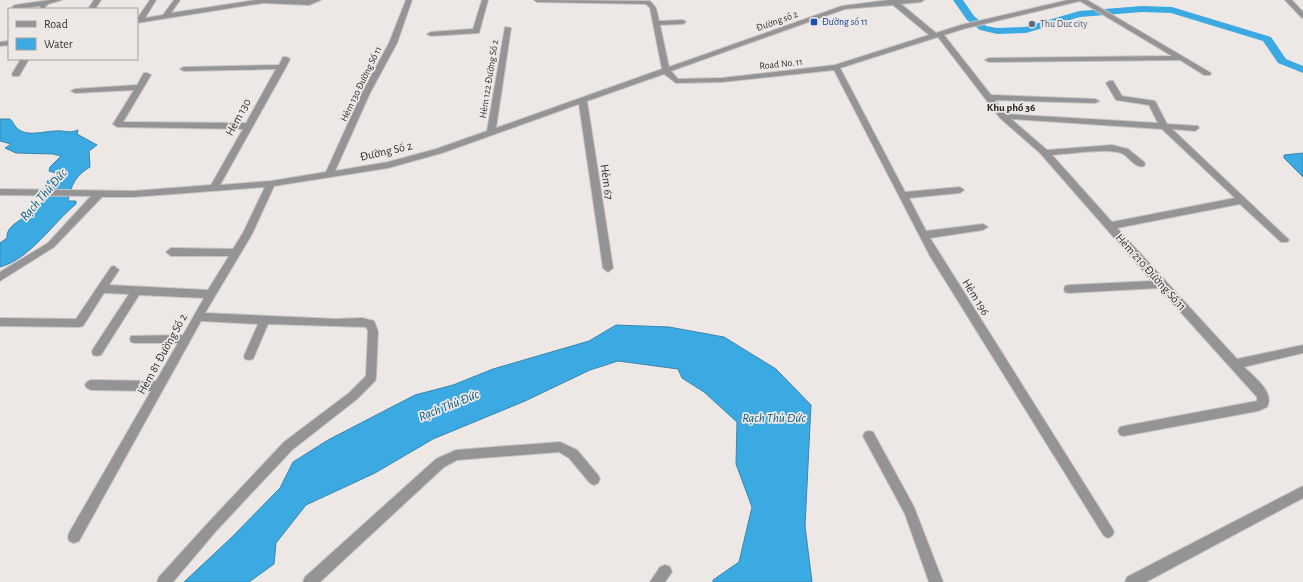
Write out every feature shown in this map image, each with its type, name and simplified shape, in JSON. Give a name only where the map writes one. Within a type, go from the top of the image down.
[{"type":"street","points":[[15,7],[44,6],[59,0]]},
{"type":"street","points":[[92,8],[98,0]]},
{"type":"street","points":[[139,20],[153,0]]},
{"type":"street","points":[[166,16],[177,0]]},
{"type":"street","points":[[139,20],[263,1],[309,3],[318,0]]},
{"type":"street","name":"Hẻm 130 Đường Số 11","points":[[329,175],[366,93],[392,44],[409,0]]},
{"type":"street","points":[[431,34],[476,31],[484,0]]},
{"type":"street","points":[[537,0],[649,1],[653,8],[666,71]]},
{"type":"street","name":"Đường số 2","points":[[666,71],[844,7],[893,1],[922,0]]},
{"type":"street","name":"Road No. 11","points":[[666,71],[676,81],[685,82],[759,77],[836,67],[937,34],[989,20],[1077,0]]},
{"type":"street","points":[[1082,0],[1207,73]]},
{"type":"street","points":[[1288,0],[1303,16]]},
{"type":"street","name":"Hẻm 210 Đường Số 11","points":[[893,1],[937,34],[1003,116],[1045,153],[1161,284],[1264,395],[1263,404],[1124,431]]},
{"type":"street","points":[[656,23],[682,22]]},
{"type":"street","name":"Hẻm 122 Đường Số 2","points":[[491,132],[507,28]]},
{"type":"street","name":"Hẻm 130","points":[[214,188],[286,58]]},
{"type":"street","points":[[989,60],[1182,58]]},
{"type":"street","points":[[16,74],[24,60]]},
{"type":"street","points":[[184,69],[282,67]]},
{"type":"street","name":"Hẻm 196","points":[[836,67],[933,253],[1108,532]]},
{"type":"street","name":"Đường Số 2","points":[[0,192],[133,194],[270,184],[388,165],[439,151],[666,71]]},
{"type":"street","points":[[147,76],[117,124],[247,126]]},
{"type":"street","points":[[1110,83],[1119,98],[1152,103],[1164,126],[1284,240]]},
{"type":"street","points":[[75,91],[140,87]]},
{"type":"street","points":[[989,97],[1095,101]]},
{"type":"street","name":"Hẻm 67","points":[[583,100],[608,268]]},
{"type":"street","points":[[1003,116],[1195,128]]},
{"type":"street","points":[[1045,153],[1112,148],[1125,151],[1141,164]]},
{"type":"street","name":"Hẻm 81 Đường Số 2","points":[[74,537],[211,294],[247,234],[270,184]]},
{"type":"street","points":[[903,195],[960,190]]},
{"type":"street","points":[[0,277],[51,245],[99,194]]},
{"type":"street","points":[[1110,226],[1243,200]]},
{"type":"street","points":[[924,235],[983,227]]},
{"type":"street","points":[[171,252],[236,253]]},
{"type":"street","points":[[0,322],[79,323],[114,270]]},
{"type":"street","points":[[1069,289],[1161,284]]},
{"type":"street","points":[[101,289],[211,294]]},
{"type":"street","points":[[97,352],[136,291]]},
{"type":"street","points":[[164,582],[212,527],[288,446],[353,396],[371,378],[372,331],[370,324],[362,322],[336,323],[198,317]]},
{"type":"street","points":[[249,356],[265,320]]},
{"type":"street","points":[[135,339],[186,340]]},
{"type":"street","points":[[1235,364],[1303,349]]},
{"type":"street","points":[[91,385],[159,386]]},
{"type":"street","points":[[869,436],[910,511],[936,582]]},
{"type":"street","points":[[310,582],[440,463],[456,455],[560,447],[573,454],[594,478]]},
{"type":"street","points":[[1132,582],[1303,492]]},
{"type":"water","name":"Rạch Thủ Đức","points":[[0,119],[10,119],[20,130],[29,133],[51,131],[72,132],[78,130],[77,134],[97,145],[89,151],[90,167],[81,173],[71,190],[68,201],[76,201],[76,204],[31,249],[11,263],[0,267],[0,243],[7,238],[11,227],[43,202],[48,189],[47,181],[60,177],[59,174],[49,171],[50,167],[61,156],[53,154],[16,153],[5,148],[11,144],[0,141]]},
{"type":"water","points":[[1303,153],[1303,177],[1284,158],[1284,155]]},
{"type":"water","name":"Rạch Thủ Đức","points":[[616,325],[669,327],[724,337],[776,369],[811,405],[805,526],[812,582],[713,582],[713,580],[739,562],[752,507],[736,464],[737,422],[704,392],[682,378],[678,369],[618,361],[590,370],[525,401],[433,439],[375,473],[306,505],[276,543],[274,564],[249,582],[184,582],[231,538],[280,488],[293,462],[328,440],[415,395],[453,385],[493,369],[589,341]]},
{"type":"waterway","points":[[958,0],[970,18],[983,28],[997,31],[1026,30],[1079,14],[1142,9],[1172,10],[1267,39],[1282,61],[1303,70]]},
{"type":"place","name":"Đường số 11","points":[[814,22]]},
{"type":"place","name":"Thu Duc city","points":[[1032,24]]},
{"type":"district","name":"Khu phố 36","points":[[1011,107]]}]
